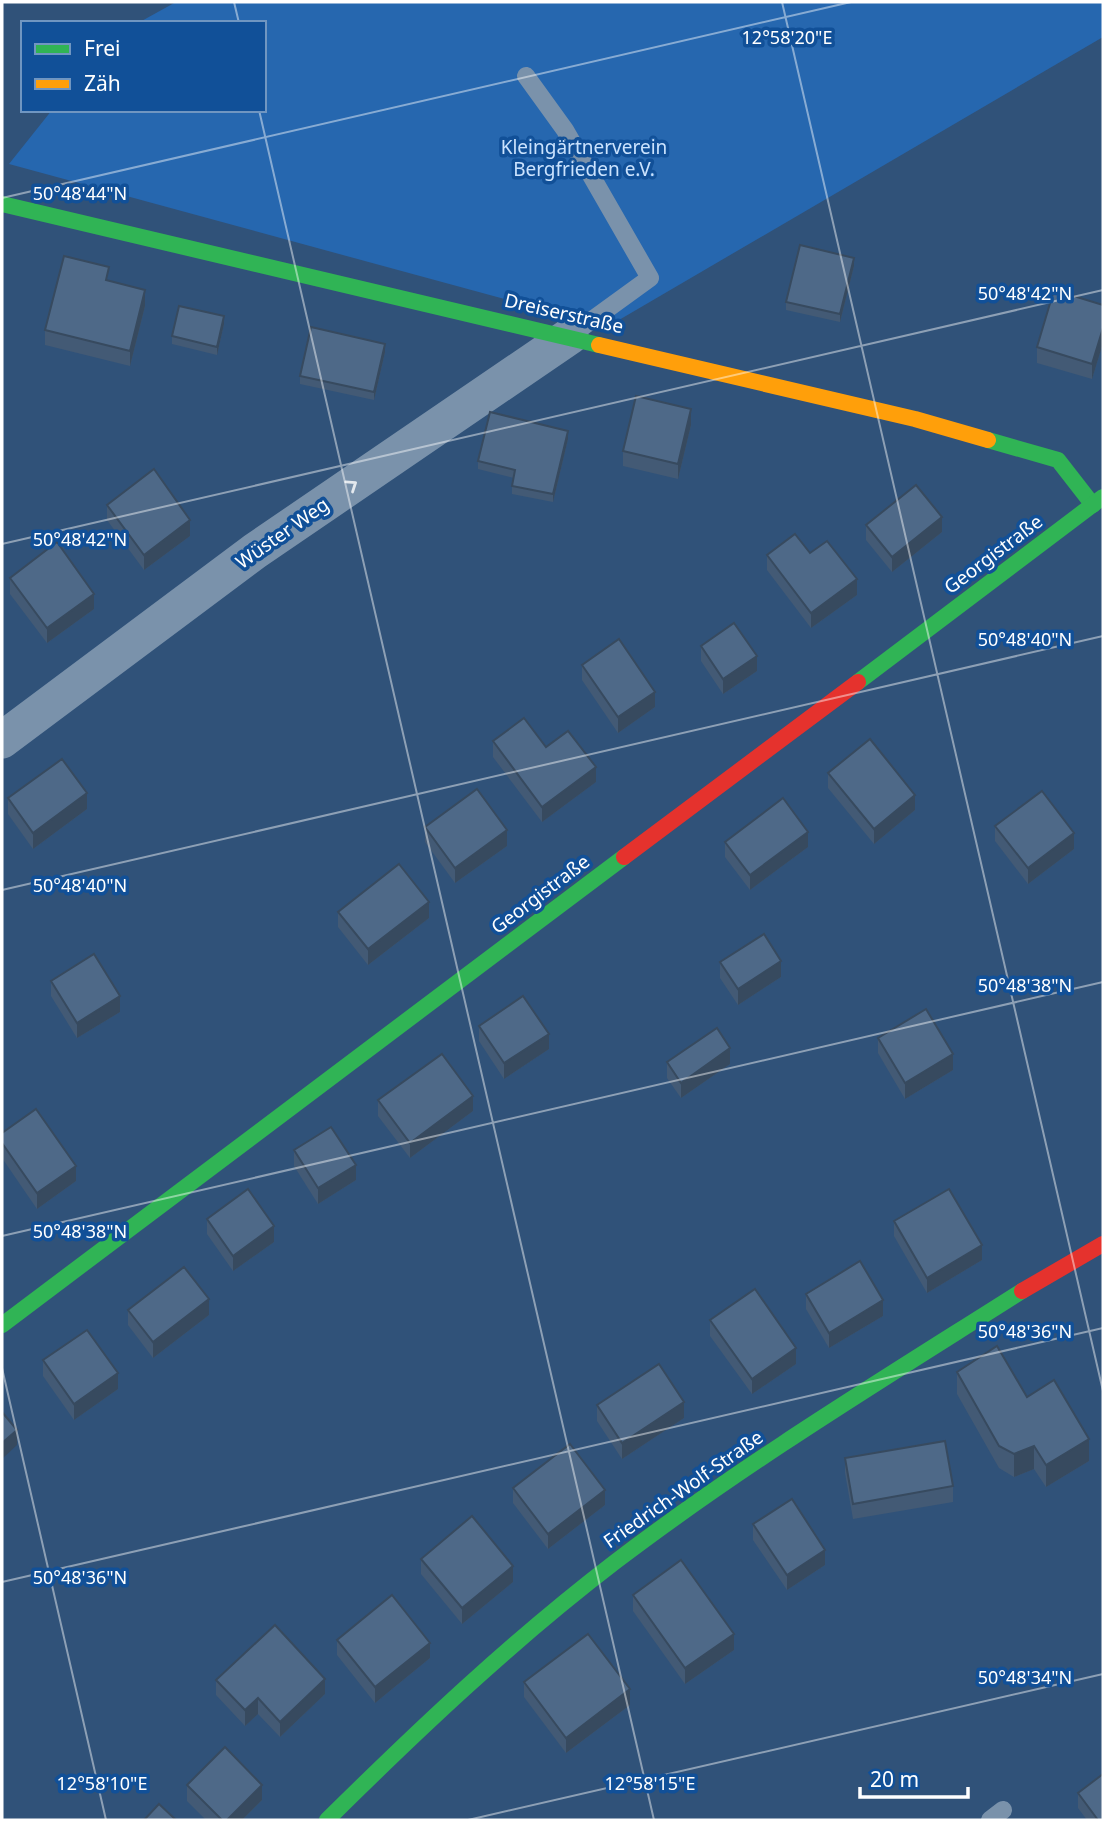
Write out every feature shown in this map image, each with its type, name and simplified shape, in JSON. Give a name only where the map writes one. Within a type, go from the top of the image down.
[{"type":"street","name":"Dreiserstraße","points":[[2,204],[915,419],[1058,460],[1098,501]]},
{"type":"street","name":"Wüster Weg","points":[[2,740],[255,551],[569,336]]},
{"type":"street","name":"Georgistraße","points":[[2,1325],[1098,501]]},
{"type":"street","name":"Friedrich-Wolf-Straße","points":[[327,1820],[433,1715],[615,1562],[796,1435],[1050,1273],[1103,1244]]},
{"type":"lane","points":[[526,76],[565,130],[650,278],[569,336]]},
{"type":"green space","name":"Kleingärtnerverein Bergfrieden e.V.","points":[[176,2],[1103,2],[1103,37],[607,327],[9,164],[50,112],[266,112],[266,21],[142,21]]},
{"type":"building","points":[[800,245],[854,258],[840,314],[786,302]]},
{"type":"building","points":[[64,256],[109,267],[106,280],[145,290],[130,351],[45,330]]},
{"type":"building","points":[[1054,290],[1103,305],[1103,328],[1092,364],[1037,347]]},
{"type":"building","points":[[179,306],[224,316],[217,347],[172,336]]},
{"type":"building","points":[[311,327],[385,344],[374,392],[300,376]]},
{"type":"building","points":[[636,396],[691,409],[678,464],[623,451]]},
{"type":"building","points":[[490,412],[568,431],[553,494],[512,486],[515,470],[478,461]]},
{"type":"building","points":[[154,469],[190,520],[144,555],[107,505]]},
{"type":"building","points":[[916,485],[942,517],[892,557],[866,525]]},
{"type":"building","points":[[795,534],[810,553],[827,541],[857,579],[811,613],[767,555]]},
{"type":"building","points":[[57,542],[94,594],[47,628],[10,578]]},
{"type":"building","points":[[734,623],[757,656],[723,679],[701,646]]},
{"type":"building","points":[[619,639],[655,692],[618,717],[582,665]]},
{"type":"building","points":[[524,718],[546,747],[568,731],[596,767],[542,807],[493,741]]},
{"type":"building","points":[[870,739],[915,795],[874,829],[828,773]]},
{"type":"building","points":[[62,759],[87,793],[33,833],[8,798]]},
{"type":"building","points":[[477,789],[507,830],[455,868],[425,827]]},
{"type":"building","points":[[1042,791],[1074,833],[1028,868],[995,826]]},
{"type":"building","points":[[783,798],[808,832],[750,875],[725,842]]},
{"type":"building","points":[[399,864],[429,902],[368,949],[338,912]]},
{"type":"building","points":[[764,934],[781,961],[738,989],[720,962]]},
{"type":"building","points":[[94,954],[120,996],[77,1023],[51,981]]},
{"type":"building","points":[[523,996],[549,1034],[504,1063],[479,1026]]},
{"type":"building","points":[[926,1009],[953,1054],[905,1083],[878,1038]]},
{"type":"building","points":[[717,1028],[730,1048],[681,1083],[667,1062]]},
{"type":"building","points":[[442,1054],[473,1096],[410,1143],[378,1100]]},
{"type":"building","points":[[36,1109],[76,1166],[37,1193],[2,1143],[2,1133]]},
{"type":"building","points":[[331,1127],[356,1165],[318,1188],[294,1150]]},
{"type":"building","points":[[248,1189],[274,1226],[233,1256],[207,1219]]},
{"type":"building","points":[[949,1189],[982,1245],[927,1278],[894,1221]]},
{"type":"building","points":[[860,1261],[883,1300],[829,1333],[806,1294]]},
{"type":"building","points":[[184,1267],[209,1299],[153,1342],[128,1310]]},
{"type":"building","points":[[755,1289],[796,1348],[752,1379],[710,1320]]},
{"type":"building","points":[[87,1330],[118,1373],[74,1404],[43,1360]]},
{"type":"building","points":[[997,1346],[1027,1397],[1054,1380],[1089,1439],[1046,1465],[1034,1446],[1014,1454],[999,1446],[957,1372]]},
{"type":"building","points":[[659,1364],[684,1402],[622,1443],[597,1405]]},
{"type":"building","points":[[2,1412],[17,1430],[2,1443]]},
{"type":"building","points":[[945,1441],[953,1486],[853,1504],[845,1458]]},
{"type":"building","points":[[570,1444],[605,1490],[548,1534],[513,1488]]},
{"type":"building","points":[[792,1499],[825,1550],[787,1575],[753,1524]]},
{"type":"building","points":[[472,1516],[513,1566],[462,1608],[421,1559]]},
{"type":"building","points":[[681,1560],[734,1634],[685,1668],[633,1595]]},
{"type":"building","points":[[392,1595],[430,1643],[375,1687],[337,1640]]},
{"type":"building","points":[[275,1625],[325,1679],[280,1722],[258,1698],[245,1710],[216,1680]]},
{"type":"building","points":[[588,1634],[630,1689],[566,1738],[524,1682]]},
{"type":"building","points":[[225,1747],[262,1785],[227,1820],[222,1820],[187,1785]]},
{"type":"building","points":[[1103,1774],[1103,1820],[1098,1820],[1078,1793]]},
{"type":"building","points":[[159,1804],[176,1820],[144,1820]]},
{"type":"traffic: fast","points":[[2,204],[599,345]]},
{"type":"traffic: fast","points":[[988,440],[1058,460],[1093,505]]},
{"type":"traffic: fast","points":[[858,682],[1103,497]]},
{"type":"traffic: fast","points":[[2,1325],[624,857]]},
{"type":"traffic: fast","points":[[327,1820],[467,1686],[540,1622],[615,1562],[765,1456],[1022,1291]]},
{"type":"traffic: slow","points":[[599,345],[915,419],[988,440]]},
{"type":"traffic: jam","points":[[624,857],[858,682]]},
{"type":"traffic: jam","points":[[1022,1291],[1103,1244]]}]
